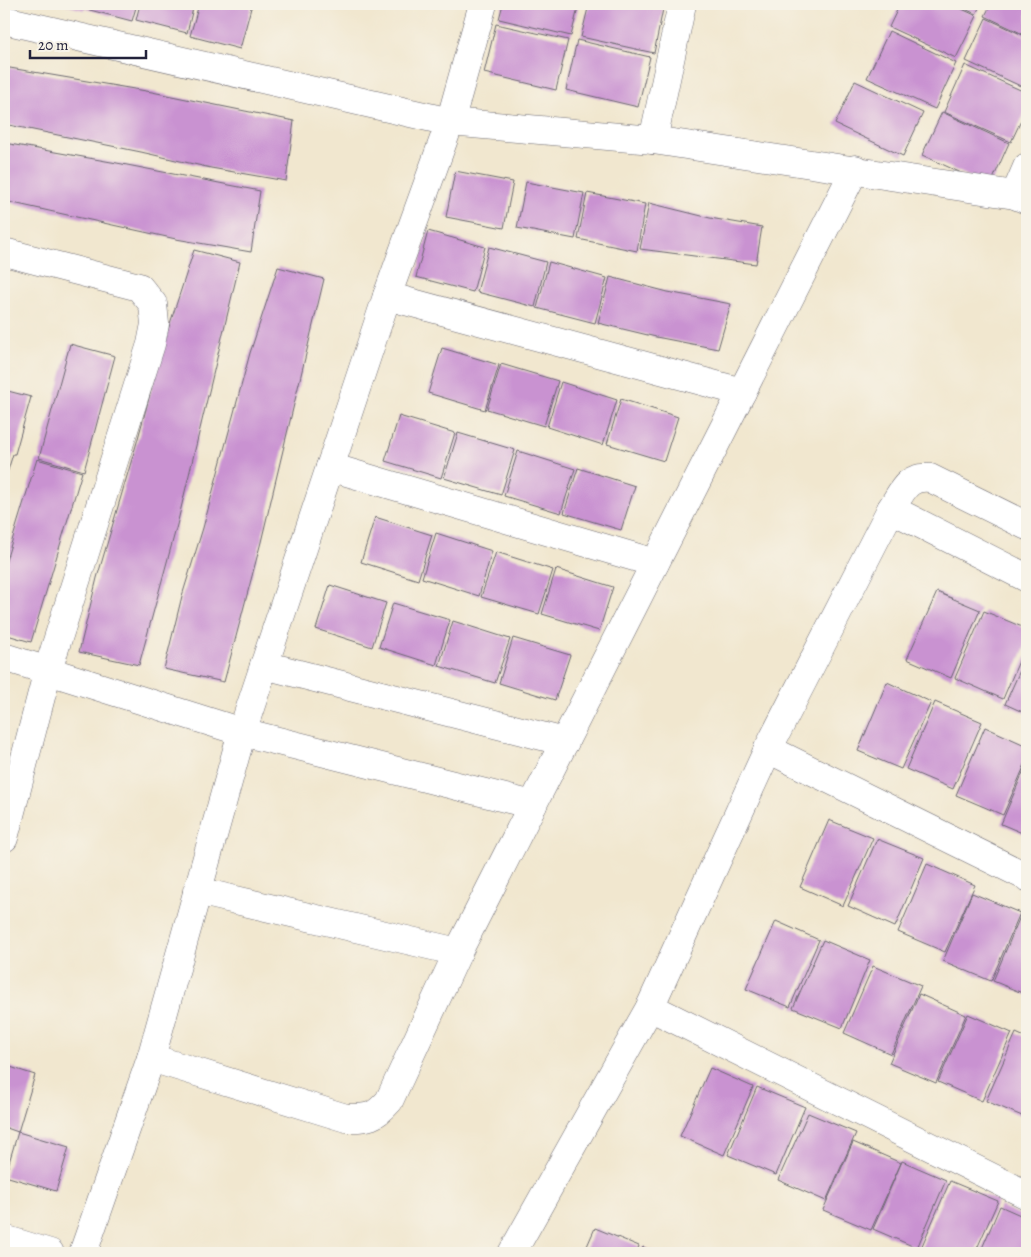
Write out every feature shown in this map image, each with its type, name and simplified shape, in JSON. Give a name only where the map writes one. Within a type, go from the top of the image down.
[{"type":"street","points":[[83,1253],[151,1058],[242,732],[387,296],[450,122],[483,4]]},
{"type":"street","points":[[653,140],[682,4]]},
{"type":"street","points":[[4,20],[450,122],[653,140],[855,169],[1021,198],[1027,167]]},
{"type":"street","points":[[151,1058],[346,1118],[365,1118],[378,1113],[389,1101],[458,952],[855,169]]},
{"type":"street","points":[[4,252],[139,287],[153,304],[155,324],[151,344],[48,670],[4,838]]},
{"type":"street","points":[[387,296],[742,392]]},
{"type":"street","points":[[330,467],[655,563]]},
{"type":"street","points":[[512,1253],[650,1007],[768,749],[891,509],[907,484],[921,477],[930,478],[1027,526]]},
{"type":"street","points":[[891,509],[1027,578]]},
{"type":"street","points":[[4,657],[242,732],[533,805]]},
{"type":"street","points":[[264,665],[565,742]]},
{"type":"street","points":[[768,749],[1027,877]]},
{"type":"street","points":[[198,891],[458,952]]},
{"type":"street","points":[[650,1007],[1027,1195]]},
{"type":"street","points":[[4,1239],[50,1253]]},
{"type":"building","points":[[62,4],[86,4],[84,10]]},
{"type":"building","points":[[87,4],[137,4],[132,21],[86,9]]},
{"type":"building","points":[[140,4],[194,4],[187,33],[136,20]]},
{"type":"building","points":[[199,4],[252,4],[240,49],[190,36]]},
{"type":"building","points":[[503,4],[579,4],[571,36],[499,19]]},
{"type":"building","points":[[589,4],[664,4],[654,53],[581,37]]},
{"type":"building","points":[[900,4],[951,4],[977,16],[956,58],[889,27]]},
{"type":"building","points":[[954,4],[981,4],[976,14]]},
{"type":"building","points":[[991,4],[1027,4],[1027,36],[985,16]]},
{"type":"building","points":[[986,18],[1027,37],[1027,89],[966,61]]},
{"type":"building","points":[[496,24],[568,40],[556,90],[484,73]]},
{"type":"building","points":[[889,31],[956,63],[935,109],[867,78]]},
{"type":"building","points":[[577,40],[650,57],[638,107],[566,90]]},
{"type":"building","points":[[965,65],[1027,93],[1027,108],[1011,142],[944,112]]},
{"type":"building","points":[[4,67],[152,92],[294,121],[286,181],[211,168],[4,124]]},
{"type":"building","points":[[855,81],[923,113],[903,156],[835,124]]},
{"type":"building","points":[[942,112],[1009,143],[990,186],[922,155]]},
{"type":"building","points":[[4,143],[260,191],[251,252],[176,239],[4,201]]},
{"type":"building","points":[[455,171],[513,182],[504,228],[446,217]]},
{"type":"building","points":[[526,182],[584,193],[575,239],[517,228]]},
{"type":"building","points":[[587,193],[645,204],[637,251],[578,239]]},
{"type":"building","points":[[649,203],[710,218],[762,227],[756,264],[640,249]]},
{"type":"building","points":[[428,231],[485,247],[473,292],[416,277]]},
{"type":"building","points":[[489,247],[546,262],[535,307],[477,292]]},
{"type":"building","points":[[194,250],[240,262],[177,525],[139,665],[79,652],[97,578],[166,336]]},
{"type":"building","points":[[549,262],[607,278],[595,323],[537,308]]},
{"type":"building","points":[[278,267],[324,279],[261,542],[224,682],[164,669],[182,596],[203,528],[250,353]]},
{"type":"building","points":[[610,277],[668,292],[731,304],[718,349],[598,323]]},
{"type":"building","points":[[70,344],[115,356],[84,471],[39,458]]},
{"type":"building","points":[[442,348],[499,365],[485,410],[428,393]]},
{"type":"building","points":[[501,364],[558,381],[544,426],[487,409]]},
{"type":"building","points":[[561,382],[617,400],[603,445],[547,427]]},
{"type":"building","points":[[4,390],[31,397],[15,454],[13,454],[4,483]]},
{"type":"building","points":[[621,399],[678,417],[664,461],[607,444]]},
{"type":"building","points":[[399,416],[455,433],[441,478],[385,461]]},
{"type":"building","points":[[458,433],[515,450],[501,495],[444,478]]},
{"type":"building","points":[[518,451],[575,469],[561,513],[504,496]]},
{"type":"building","points":[[37,459],[82,472],[31,642],[4,634],[4,567]]},
{"type":"building","points":[[578,468],[635,486],[621,530],[564,513]]},
{"type":"building","points":[[375,517],[432,535],[418,580],[361,562]]},
{"type":"building","points":[[436,533],[492,551],[479,596],[422,578]]},
{"type":"building","points":[[496,552],[553,570],[539,614],[481,597]]},
{"type":"building","points":[[556,569],[613,587],[599,631],[542,614]]},
{"type":"building","points":[[330,585],[386,603],[372,647],[316,629]]},
{"type":"building","points":[[937,592],[980,610],[951,678],[907,659]]},
{"type":"building","points":[[393,603],[450,620],[436,665],[379,647]]},
{"type":"building","points":[[984,611],[1027,629],[1027,642],[1003,699],[955,678]]},
{"type":"building","points":[[453,621],[510,639],[495,683],[439,666]]},
{"type":"building","points":[[513,638],[570,655],[555,700],[499,683]]},
{"type":"building","points":[[1027,655],[1027,714],[1005,704]]},
{"type":"building","points":[[887,682],[931,702],[901,769],[858,751]]},
{"type":"building","points":[[935,702],[982,722],[953,789],[906,769]]},
{"type":"building","points":[[985,727],[1027,746],[1027,760],[1003,815],[956,795]]},
{"type":"building","points":[[1027,763],[1027,835],[1001,824]]},
{"type":"building","points":[[829,820],[873,838],[843,906],[800,887]]},
{"type":"building","points":[[877,839],[924,858],[895,927],[848,906]]},
{"type":"building","points":[[927,864],[975,885],[945,952],[898,932]]},
{"type":"building","points":[[972,893],[1020,913],[991,981],[943,961]]},
{"type":"building","points":[[1022,912],[1027,915],[1027,995],[993,981]]},
{"type":"building","points":[[776,921],[819,940],[790,1007],[746,989]]},
{"type":"building","points":[[823,940],[870,960],[842,1028],[793,1008]]},
{"type":"building","points":[[873,966],[921,986],[891,1054],[844,1033]]},
{"type":"building","points":[[919,994],[966,1015],[936,1083],[889,1063]]},
{"type":"building","points":[[968,1014],[1012,1033],[982,1101],[938,1082]]},
{"type":"building","points":[[1016,1033],[1027,1038],[1027,1118],[986,1101]]},
{"type":"building","points":[[4,1065],[35,1075],[18,1132],[4,1127]]},
{"type":"building","points":[[710,1068],[753,1087],[724,1155],[680,1136]]},
{"type":"building","points":[[757,1087],[805,1107],[776,1175],[728,1155]]},
{"type":"building","points":[[808,1113],[856,1133],[826,1201],[778,1180]]},
{"type":"building","points":[[18,1132],[69,1147],[56,1191],[5,1176]]},
{"type":"building","points":[[853,1142],[901,1163],[871,1230],[823,1210]]},
{"type":"building","points":[[902,1161],[946,1180],[917,1248],[873,1229]]},
{"type":"building","points":[[950,1181],[998,1201],[975,1253],[933,1253],[921,1248]]},
{"type":"building","points":[[1000,1206],[1027,1218],[1027,1253],[980,1253]]},
{"type":"building","points":[[595,1228],[639,1246],[636,1253],[584,1253]]},
{"type":"building","points":[[643,1247],[658,1253],[640,1253]]}]
